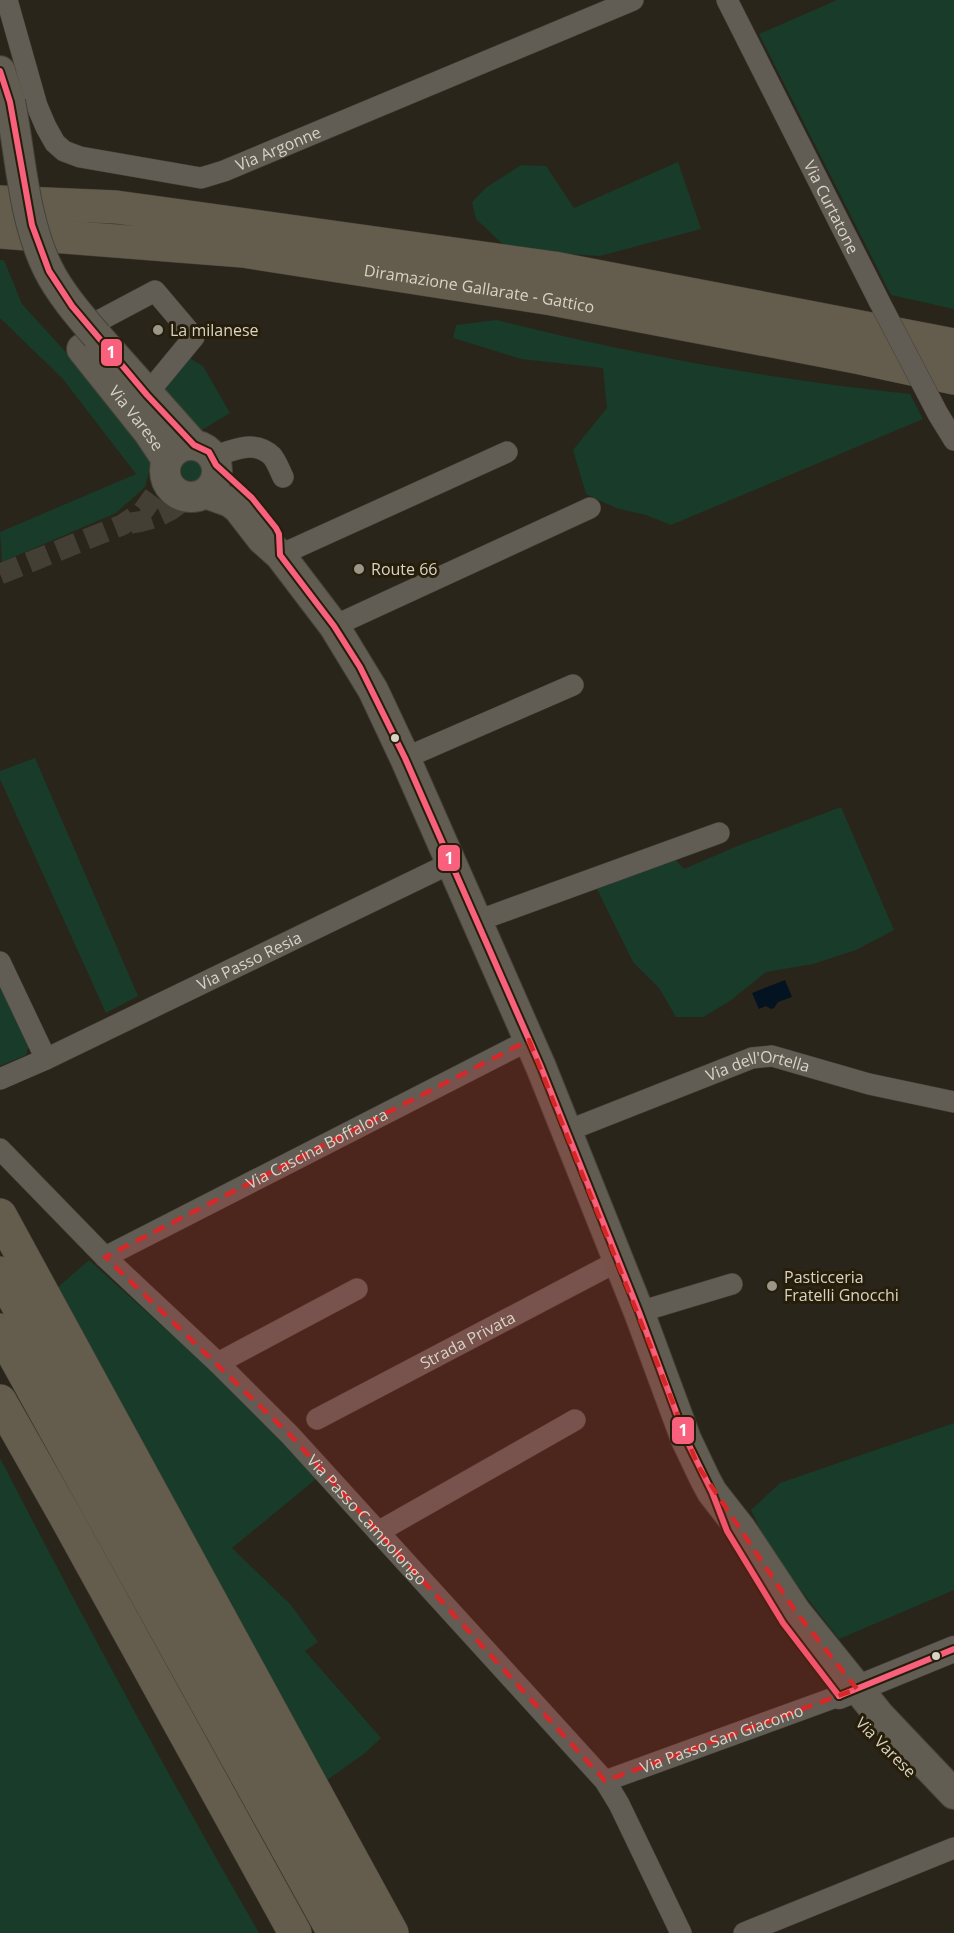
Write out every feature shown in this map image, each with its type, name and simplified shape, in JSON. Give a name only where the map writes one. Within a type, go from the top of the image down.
[{"type":"highway","points":[[0,185],[116,207]]},
{"type":"highway","name":"Diramazione Gallarate - Gattico","points":[[0,202],[116,207],[554,268],[954,345]]},
{"type":"highway","name":"Diramazione Gallarate - Gattico","points":[[0,232],[243,250],[552,299],[954,378]]},
{"type":"highway","points":[[0,250],[243,250]]},
{"type":"highway","points":[[0,1215],[392,1933]]},
{"type":"highway","points":[[0,1273],[366,1933]]},
{"type":"highway","points":[[0,1330],[334,1933]]},
{"type":"highway","points":[[0,1401],[80,1541],[295,1933]]},
{"type":"main road","name":"Via Varese","points":[[0,71],[10,102],[35,237],[52,277],[167,460]]},
{"type":"main road","name":"Via Varese","points":[[0,156],[14,227],[25,265],[54,316],[89,337],[252,498],[279,534],[280,555]]},
{"type":"main road","points":[[188,445],[208,456],[216,479],[205,493],[192,497],[180,495],[169,486],[165,474],[167,460],[177,449],[188,445]]},
{"type":"main road","name":"Via Varese","points":[[205,493],[230,502],[238,508],[262,539],[280,555],[334,626],[373,690],[529,1040],[639,1312],[686,1439],[712,1492],[741,1529],[796,1612],[871,1732],[954,1814]]},
{"type":"main road","name":"Via Varese","points":[[848,1692],[879,1715],[954,1794]]},
{"type":"street","name":"Via Argonne","points":[[7,0],[37,106],[46,128],[64,151],[80,157],[201,178],[224,171],[633,0]]},
{"type":"street","name":"Via Curtatone","points":[[727,0],[879,301],[954,440]]},
{"type":"street","points":[[89,337],[155,291],[194,337],[147,394]]},
{"type":"street","points":[[208,456],[255,447],[273,457],[284,477]]},
{"type":"street","points":[[280,555],[507,452]]},
{"type":"street","points":[[334,626],[590,508]]},
{"type":"street","points":[[405,758],[573,685]]},
{"type":"street","points":[[477,921],[719,833]]},
{"type":"street","name":"Via Passo Resia","points":[[0,1079],[46,1059],[451,863]]},
{"type":"street","points":[[0,963],[46,1059]]},
{"type":"street","name":"Via Cascina Boffalora","points":[[105,1257],[529,1040]]},
{"type":"street","name":"Via dell'Ortella","points":[[567,1131],[752,1058],[772,1056],[869,1084],[954,1102]]},
{"type":"street","name":"Via Passo Campolongo","points":[[0,1149],[105,1257],[218,1363],[290,1435],[605,1781],[619,1804],[681,1933]]},
{"type":"street","name":"Strada Privata","points":[[317,1419],[618,1261]]},
{"type":"street","points":[[639,1312],[732,1284]]},
{"type":"street","points":[[218,1363],[357,1290]]},
{"type":"street","points":[[378,1532],[575,1420]]},
{"type":"street","points":[[848,1692],[954,1649]]},
{"type":"street","name":"Via Passo San Giacomo","points":[[605,1781],[848,1692]]},
{"type":"street","points":[[744,1933],[954,1848]]},
{"type":"highlighted area","points":[[529,1040],[698,1466],[796,1612],[857,1689],[605,1781],[290,1435],[105,1257]]},
{"type":"green space","points":[[837,0],[954,0],[954,309],[891,295],[759,34]]},
{"type":"green space","points":[[678,162],[701,229],[600,256],[509,250],[476,219],[472,202],[487,187],[521,165],[546,166],[574,208]]},
{"type":"green space","points":[[0,260],[4,260],[22,304],[143,437],[151,464],[145,487],[116,513],[2,562],[0,532],[136,474],[63,379],[0,318]]},
{"type":"green space","points":[[497,320],[702,365],[910,394],[923,419],[671,525],[646,515],[616,508],[586,494],[573,450],[607,408],[603,368],[521,359],[453,338],[456,325]]},
{"type":"green space","points":[[186,356],[203,366],[230,413],[202,430],[162,395]]},
{"type":"green space","points":[[192,459],[200,462],[203,470],[200,478],[192,481],[184,478],[181,470],[184,462]]},
{"type":"green space","points":[[35,758],[138,996],[106,1013],[0,779],[0,771]]},
{"type":"green space","points":[[841,807],[894,930],[856,950],[813,964],[766,972],[730,1001],[703,1017],[676,1017],[659,988],[633,962],[597,889],[674,858],[684,869]]},
{"type":"green space","points":[[0,982],[29,1045],[26,1055],[0,1066]]},
{"type":"green space","points":[[89,1260],[234,1391],[316,1479],[232,1548],[291,1605],[318,1642],[305,1651],[381,1738],[365,1753],[323,1783],[56,1289]]},
{"type":"green space","points":[[954,1423],[954,1590],[839,1639],[772,1553],[751,1510],[780,1483]]},
{"type":"green space","points":[[0,1458],[127,1697],[259,1933],[0,1933]]},
{"type":"water","points":[[785,980],[792,997],[778,1002],[774,1008],[766,1006],[759,1009],[752,993]]},
{"type":"tunnel","points":[[0,574],[122,525],[143,511],[166,479]]},
{"type":"tunnel","points":[[131,523],[161,515],[186,497]]},
{"type":"transit line","name":"1","points":[[0,71],[10,102],[32,225],[49,271],[72,306],[147,395],[194,445],[209,452],[216,465],[252,498],[276,528],[279,534],[280,555],[334,626],[360,667],[405,758],[541,1067],[639,1312],[686,1439],[712,1492],[727,1531],[783,1623],[839,1696]]},
{"type":"transit line","name":"1","points":[[839,1696],[954,1649]]},
{"type":"place","name":"La milanese","points":[[158,330]]},
{"type":"place","name":"Route 66","points":[[359,569]]},
{"type":"place","name":"Pasticceria Fratelli Gnocchi","points":[[772,1286]]}]
